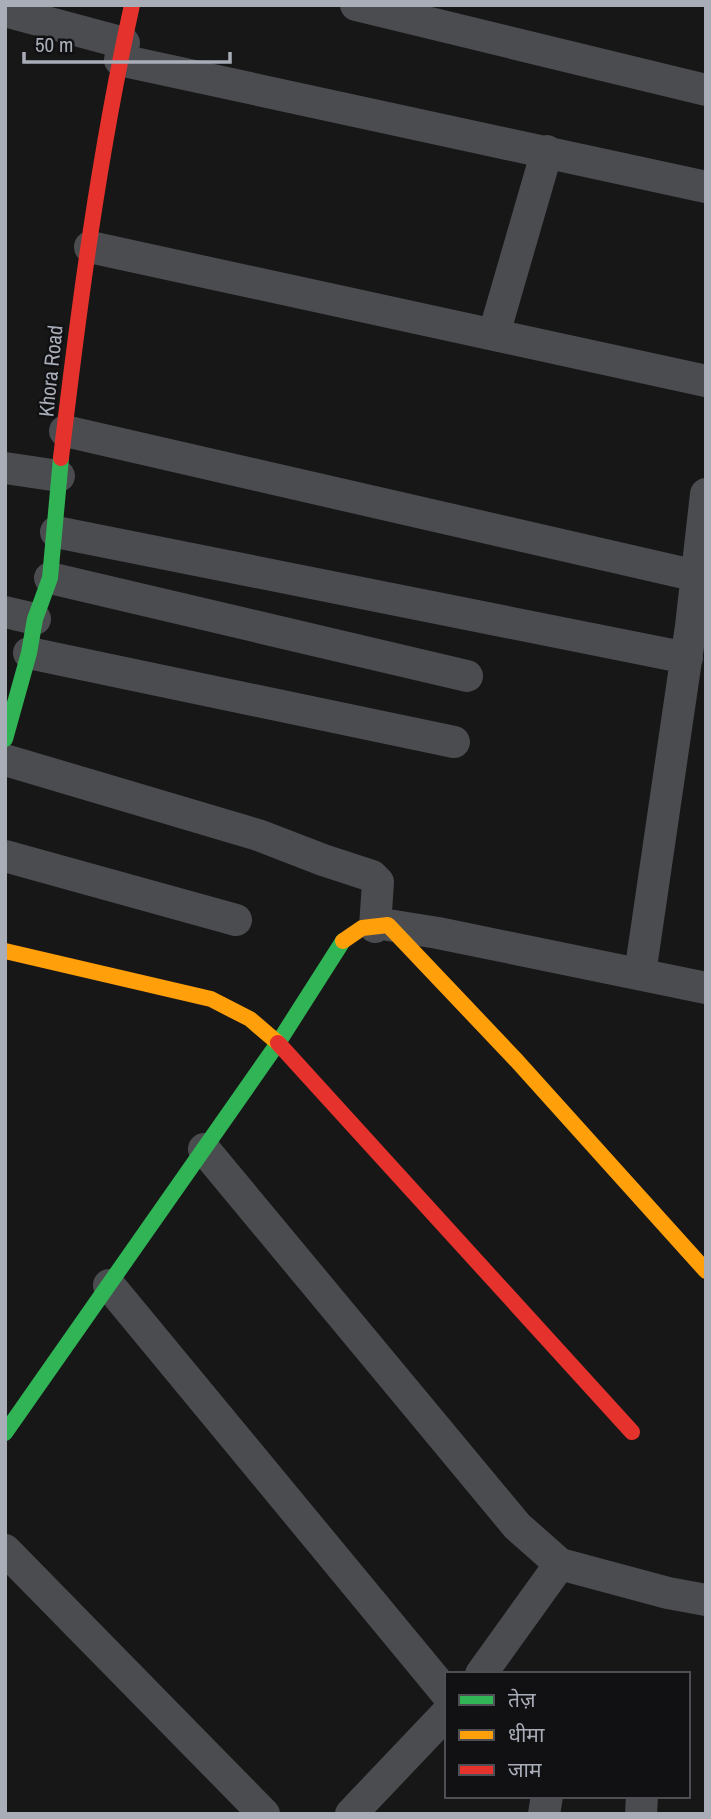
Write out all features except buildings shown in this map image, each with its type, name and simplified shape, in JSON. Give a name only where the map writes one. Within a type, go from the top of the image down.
[{"type":"street","name":"Khora Road","points":[[5,739],[29,653],[20,616],[50,578],[76,331],[132,5]]},
{"type":"street","points":[[356,5],[706,90]]},
{"type":"street","points":[[5,11],[122,52],[706,187]]},
{"type":"street","points":[[494,334],[547,151]]},
{"type":"street","points":[[90,247],[706,381]]},
{"type":"street","points":[[65,431],[697,576]]},
{"type":"street","points":[[5,468],[59,476]]},
{"type":"street","points":[[640,974],[687,658],[706,494]]},
{"type":"street","points":[[56,532],[687,658]]},
{"type":"street","points":[[50,578],[467,676]]},
{"type":"street","points":[[29,653],[454,742]]},
{"type":"street","points":[[5,760],[258,835],[372,876],[378,882],[382,926],[517,1061],[706,1271]]},
{"type":"street","points":[[5,856],[236,920]]},
{"type":"street","points":[[5,1433],[278,1043],[344,940],[362,928],[382,926],[706,988]]},
{"type":"street","points":[[5,951],[211,999],[250,1019],[278,1043],[632,1432]]},
{"type":"street","points":[[204,1149],[517,1527],[560,1564],[668,1593],[706,1600]]},
{"type":"street","points":[[109,1285],[445,1692]]},
{"type":"street","points":[[5,1550],[264,1814]]},
{"type":"street","points":[[482,1672],[560,1564]]},
{"type":"street","points":[[351,1814],[445,1715]]},
{"type":"traffic: fast","points":[[5,739],[29,653],[35,619],[50,578],[61,458]]},
{"type":"traffic: fast","points":[[5,1433],[278,1043],[343,941]]},
{"type":"traffic: slow","points":[[343,941],[362,928],[388,925],[517,1061],[706,1271]]},
{"type":"traffic: slow","points":[[5,951],[211,999],[250,1019],[278,1043]]},
{"type":"traffic: jam","points":[[61,458],[91,230],[132,5]]},
{"type":"traffic: jam","points":[[278,1043],[632,1432]]}]
